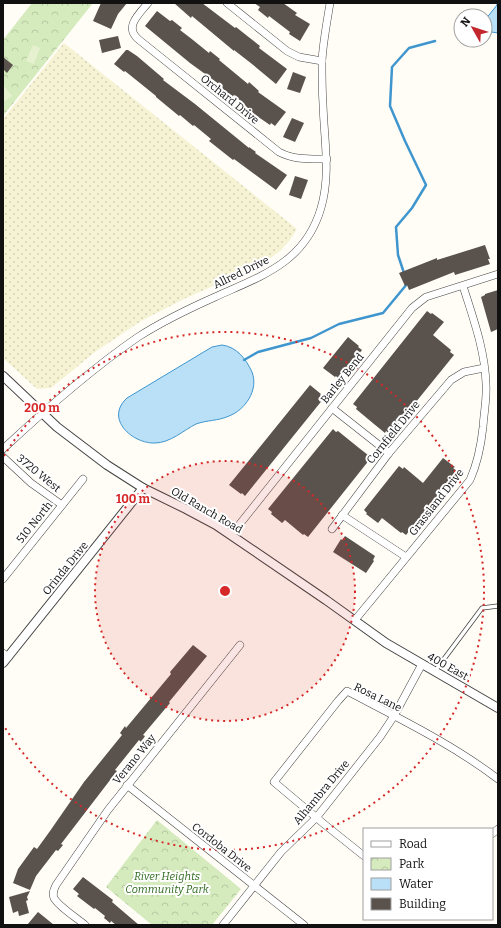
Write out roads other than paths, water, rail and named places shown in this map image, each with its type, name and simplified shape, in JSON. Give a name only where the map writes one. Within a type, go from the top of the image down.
[{"type":"street","name":"Orchard Drive","points":[[148,3],[135,20],[132,30],[138,39],[279,152],[290,157],[301,159],[326,159]]},
{"type":"street","points":[[227,3],[287,51],[299,56],[322,61]]},
{"type":"street","name":"Allred Drive","points":[[3,449],[99,366],[148,331],[177,314],[264,275],[284,264],[307,239],[313,230],[321,209],[326,187],[322,61],[330,3]]},
{"type":"street","name":"Barley Bend","points":[[231,535],[412,308],[426,297],[498,274]]},
{"type":"street","name":"Grassland Drive","points":[[355,620],[470,480],[477,465],[486,403],[486,383],[481,345],[463,286]]},
{"type":"street","name":"Cornfield Drive","points":[[332,529],[389,453],[451,380],[464,372],[484,368]]},
{"type":"street","name":"Old Ranch Road","points":[[3,376],[42,414],[88,452],[143,488],[201,517],[231,535],[386,643]]},
{"type":"street","points":[[332,408],[389,453]]},
{"type":"street","name":"3720 West","points":[[3,457],[32,483],[62,505]]},
{"type":"street","name":"510 North","points":[[3,579],[83,479]]},
{"type":"street","name":"Orinda Drive","points":[[5,657],[143,488]]},
{"type":"street","points":[[342,515],[406,557]]},
{"type":"street","name":"400 East","points":[[386,643],[498,708]]},
{"type":"street","name":"Verano Way","points":[[85,925],[59,904],[54,898],[53,892],[60,878],[127,785],[240,645]]},
{"type":"street","name":"Alhambra Drive","points":[[223,925],[281,852],[316,818],[380,737],[394,716],[422,664]]},
{"type":"street","name":"Rosa Lane","points":[[316,818],[274,782],[333,706],[347,691],[470,759],[498,779]]},
{"type":"street","name":"Cordoba Drive","points":[[127,785],[304,925]]},
{"type":"street","points":[[316,818],[363,855]]},
{"type":"lane","points":[[435,671],[482,608],[498,606]]},
{"type":"water","points":[[498,3],[498,33],[493,32],[493,10]]},
{"type":"water","points":[[222,345],[232,348],[240,354],[247,363],[254,379],[252,392],[245,404],[240,409],[225,418],[196,424],[171,439],[161,442],[147,442],[138,439],[130,435],[124,429],[120,422],[119,414],[121,406],[127,398],[212,347]]},
{"type":"waterway","points":[[404,273],[398,255],[396,227],[412,208],[426,185],[390,106],[392,67],[409,48],[435,41]]},
{"type":"waterway","points":[[244,360],[258,352],[311,338],[339,324],[383,313],[407,284]]},
{"type":"park label","name":"River Heights Community Park","points":[[167,882]]}]
